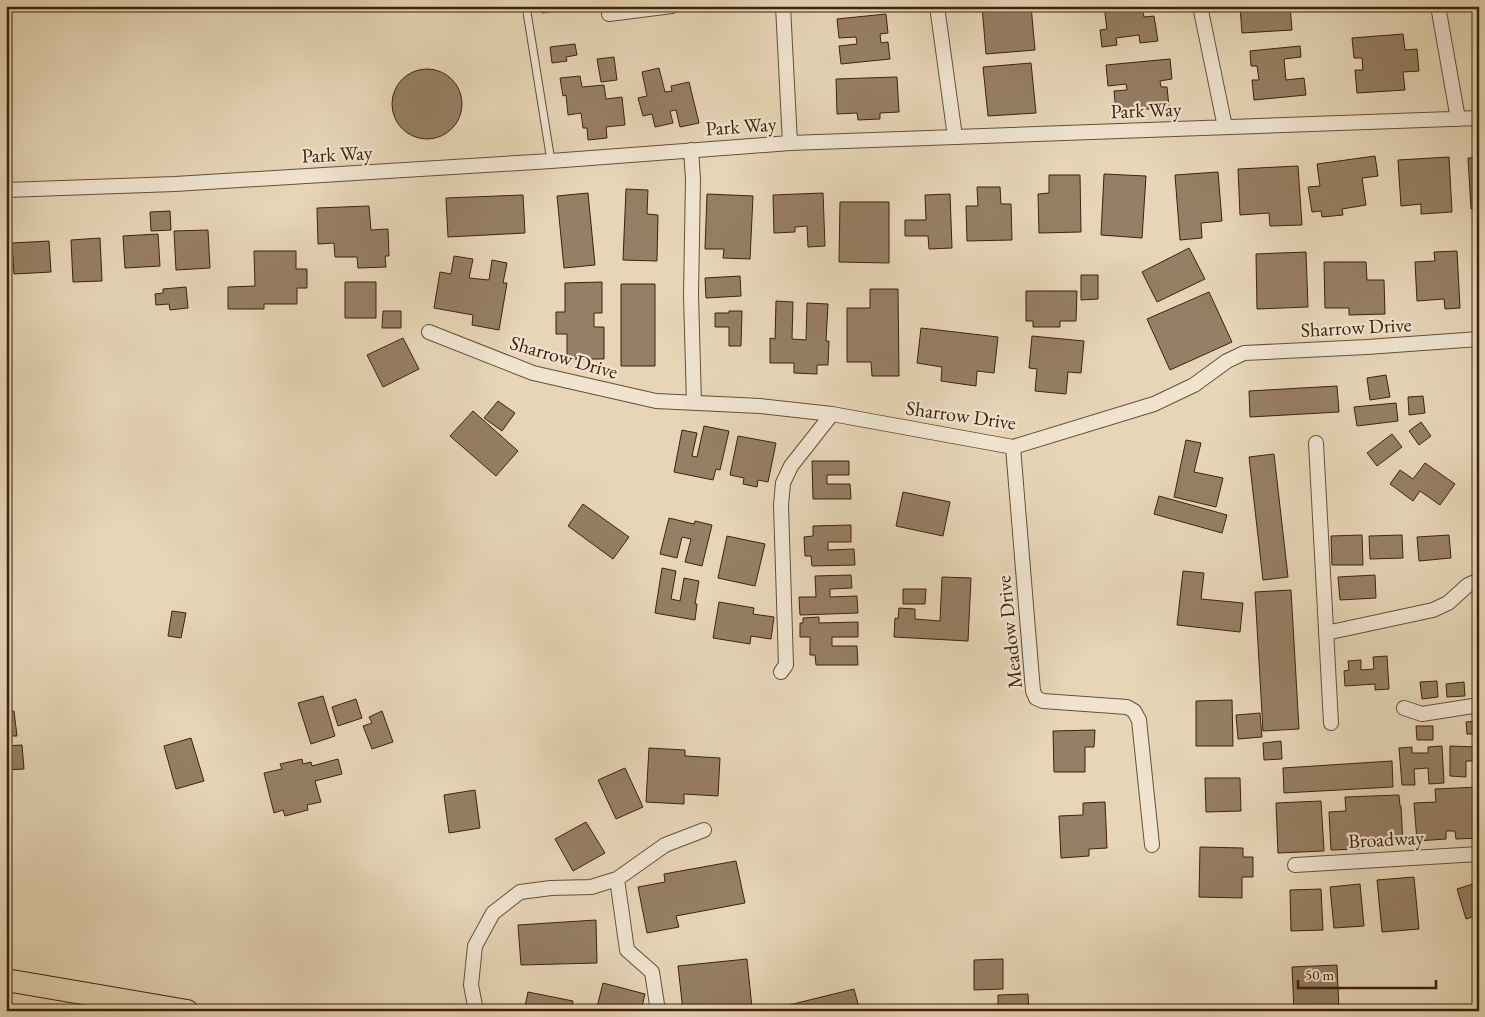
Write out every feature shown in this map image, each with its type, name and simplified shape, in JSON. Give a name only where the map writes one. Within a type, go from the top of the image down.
[{"type":"main road","points":[[6,980],[187,1011]]},
{"type":"street","points":[[609,14],[672,6]]},
{"type":"street","points":[[783,6],[790,143]]},
{"type":"street","points":[[937,6],[955,137]]},
{"type":"street","points":[[1200,6],[1225,127]]},
{"type":"street","points":[[1438,6],[1458,119]]},
{"type":"street","name":"Park Way","points":[[6,190],[175,184],[552,161],[790,143],[1479,118]]},
{"type":"street","points":[[691,150],[693,179],[691,295],[694,403]]},
{"type":"street","name":"Sharrow Drive","points":[[429,332],[533,373],[656,401],[760,406],[832,414],[1013,447],[1154,404],[1194,385],[1226,361],[1244,353],[1479,339]]},
{"type":"street","points":[[781,672],[786,665],[781,505],[783,483],[791,466],[832,414]]},
{"type":"street","points":[[1316,443],[1331,723]]},
{"type":"street","name":"Meadow Drive","points":[[1013,447],[1033,691],[1036,698],[1043,701],[1127,707],[1134,711],[1139,720],[1152,845]]},
{"type":"street","points":[[1326,633],[1433,610],[1448,603],[1468,585],[1479,580]]},
{"type":"street","points":[[1404,708],[1422,714],[1479,705]]},
{"type":"street","points":[[476,1011],[471,985],[473,956],[475,946],[493,913],[520,892],[551,888],[591,887],[617,879],[664,845],[704,830]]},
{"type":"street","name":"Broadway","points":[[1295,865],[1479,854]]},
{"type":"street","points":[[617,879],[627,950],[652,972],[658,1011]]},
{"type":"lane","points":[[526,6],[552,161]]},
{"type":"building","points":[[541,6],[591,6],[542,13]]},
{"type":"building","points":[[824,6],[852,6],[852,7],[824,9]]},
{"type":"building","points":[[982,6],[1031,6],[1035,50],[986,54]]},
{"type":"building","points":[[1104,6],[1153,6],[1142,8],[1144,17],[1154,16],[1158,41],[1140,43],[1139,35],[1116,38],[1117,45],[1102,47],[1100,30],[1107,29]]},
{"type":"building","points":[[1240,6],[1290,6],[1292,30],[1242,33]]},
{"type":"building","points":[[886,14],[888,33],[880,34],[881,43],[888,42],[890,59],[841,64],[839,46],[857,44],[856,37],[839,38],[837,19]]},
{"type":"building","points":[[1403,34],[1405,50],[1417,49],[1419,71],[1403,72],[1405,90],[1357,93],[1355,70],[1363,70],[1362,58],[1354,58],[1352,38]]},
{"type":"building","points":[[575,44],[577,55],[566,57],[567,61],[552,63],[550,47]]},
{"type":"building","points":[[1300,46],[1301,57],[1284,59],[1286,80],[1304,78],[1306,95],[1254,100],[1252,80],[1259,80],[1257,66],[1251,66],[1250,51]]},
{"type":"building","points":[[614,57],[617,80],[601,82],[597,59]]},
{"type":"building","points":[[1170,59],[1172,79],[1160,81],[1161,87],[1167,87],[1169,107],[1116,112],[1114,91],[1127,90],[1126,84],[1108,86],[1106,65]]},
{"type":"building","points":[[1031,63],[1036,113],[988,116],[983,67]]},
{"type":"building","points":[[659,68],[665,92],[672,91],[671,86],[689,82],[699,123],[680,127],[676,110],[670,111],[673,123],[655,127],[652,114],[643,116],[638,98],[647,96],[642,72]]},
{"type":"building","points":[[420,69],[434,69],[447,74],[457,84],[462,97],[462,111],[457,124],[447,134],[434,139],[420,139],[407,134],[397,124],[392,111],[392,97],[397,84],[407,74]]},
{"type":"building","points":[[580,76],[582,87],[604,85],[606,99],[622,97],[625,125],[606,127],[607,138],[588,140],[587,128],[583,128],[581,113],[568,115],[566,95],[563,96],[560,78]]},
{"type":"building","points":[[897,77],[899,112],[880,113],[880,119],[858,120],[857,113],[837,114],[836,79]]},
{"type":"building","points":[[1375,156],[1378,176],[1362,178],[1366,205],[1342,209],[1343,215],[1322,217],[1321,211],[1312,212],[1308,187],[1320,186],[1317,164]]},
{"type":"building","points":[[1449,157],[1452,212],[1421,214],[1421,204],[1401,206],[1398,160]]},
{"type":"building","points":[[1468,158],[1479,158],[1479,209],[1471,209]]},
{"type":"building","points":[[1298,166],[1302,225],[1270,226],[1269,213],[1240,215],[1238,169]]},
{"type":"building","points":[[1218,172],[1222,221],[1201,223],[1202,238],[1180,240],[1175,175]]},
{"type":"building","points":[[1104,174],[1146,176],[1142,238],[1101,235]]},
{"type":"building","points":[[1049,175],[1080,175],[1081,232],[1039,233],[1038,194],[1049,193]]},
{"type":"building","points":[[977,187],[1000,187],[1001,204],[1011,204],[1012,240],[967,241],[966,206],[978,206]]},
{"type":"building","points":[[626,189],[648,190],[647,214],[658,215],[657,261],[623,260]]},
{"type":"building","points":[[588,193],[595,265],[564,268],[557,196]]},
{"type":"building","points":[[823,193],[825,246],[808,247],[807,226],[795,227],[795,232],[774,233],[773,195]]},
{"type":"building","points":[[707,194],[753,196],[750,259],[723,258],[724,249],[705,249]]},
{"type":"building","points":[[950,194],[952,248],[929,249],[928,236],[905,236],[905,220],[926,220],[925,195]]},
{"type":"building","points":[[523,195],[525,233],[448,237],[446,198]]},
{"type":"building","points":[[840,202],[889,202],[889,263],[839,262]]},
{"type":"building","points":[[369,206],[371,230],[388,229],[389,256],[385,256],[386,267],[358,268],[357,257],[335,257],[334,243],[318,244],[317,208]]},
{"type":"building","points":[[170,211],[171,230],[151,231],[150,212]]},
{"type":"building","points":[[208,230],[210,268],[176,270],[174,231]]},
{"type":"building","points":[[158,234],[160,266],[125,268],[123,236]]},
{"type":"building","points":[[100,238],[102,281],[73,282],[71,240]]},
{"type":"building","points":[[49,241],[51,272],[14,274],[12,243]]},
{"type":"building","points":[[1189,248],[1205,279],[1157,302],[1142,272]]},
{"type":"building","points":[[254,251],[296,251],[296,269],[307,269],[307,288],[297,288],[297,304],[264,304],[264,309],[228,309],[228,287],[255,286]]},
{"type":"building","points":[[1457,251],[1460,308],[1445,309],[1444,299],[1417,301],[1415,262],[1435,261],[1434,252]]},
{"type":"building","points":[[1306,252],[1308,307],[1257,309],[1256,254]]},
{"type":"building","points":[[454,256],[473,259],[469,278],[489,280],[492,260],[507,263],[503,283],[507,283],[499,330],[472,325],[473,315],[434,308],[440,272],[451,274]]},
{"type":"building","points":[[1324,262],[1366,262],[1367,280],[1384,280],[1385,314],[1349,315],[1349,308],[1325,308]]},
{"type":"building","points":[[1081,275],[1098,275],[1098,299],[1081,300]]},
{"type":"building","points":[[740,276],[741,296],[706,298],[705,278]]},
{"type":"building","points":[[345,282],[376,282],[376,318],[345,318]]},
{"type":"building","points":[[602,282],[602,313],[594,313],[594,327],[604,327],[604,359],[567,359],[567,334],[556,334],[556,312],[565,312],[565,283]]},
{"type":"building","points":[[621,284],[655,284],[655,366],[621,366]]},
{"type":"building","points":[[186,287],[188,308],[170,310],[169,304],[156,305],[155,294],[163,293],[163,289]]},
{"type":"building","points":[[870,289],[898,289],[899,376],[872,376],[871,362],[847,362],[847,308],[870,308]]},
{"type":"building","points":[[1026,291],[1077,291],[1076,321],[1060,321],[1060,327],[1033,327],[1033,321],[1026,321]]},
{"type":"building","points":[[1209,292],[1232,342],[1170,370],[1147,319]]},
{"type":"building","points":[[776,301],[793,302],[792,339],[806,340],[807,303],[828,304],[826,341],[829,341],[828,365],[817,365],[817,374],[794,373],[794,363],[770,363],[770,338],[775,339]]},
{"type":"building","points":[[383,311],[401,311],[401,328],[382,328]]},
{"type":"building","points":[[729,311],[742,311],[741,346],[729,346],[729,327],[715,327],[715,313],[729,313]]},
{"type":"building","points":[[921,328],[998,337],[994,373],[977,371],[976,386],[941,381],[942,367],[917,363]]},
{"type":"building","points":[[1032,336],[1084,341],[1081,373],[1068,372],[1066,394],[1035,391],[1037,369],[1029,368]]},
{"type":"building","points":[[403,338],[419,369],[383,387],[367,355]]},
{"type":"building","points":[[1386,375],[1390,397],[1370,400],[1367,378]]},
{"type":"building","points":[[1337,386],[1339,412],[1250,417],[1249,391]]},
{"type":"building","points":[[1423,396],[1425,413],[1409,415],[1408,397]]},
{"type":"building","points":[[498,401],[515,413],[502,431],[484,418]]},
{"type":"building","points":[[1396,403],[1398,421],[1357,426],[1354,407]]},
{"type":"building","points":[[473,411],[518,451],[496,476],[450,436]]},
{"type":"building","points":[[1421,422],[1431,436],[1419,445],[1409,431]]},
{"type":"building","points":[[704,426],[729,431],[720,470],[716,469],[713,480],[674,472],[682,430],[697,433],[692,456],[697,457]]},
{"type":"building","points":[[1392,434],[1402,447],[1377,466],[1367,453]]},
{"type":"building","points":[[738,436],[776,443],[768,482],[758,480],[757,487],[743,484],[744,478],[730,475]]},
{"type":"building","points":[[1186,440],[1201,443],[1194,472],[1223,478],[1216,507],[1174,497]]},
{"type":"building","points":[[1274,454],[1288,577],[1263,580],[1249,457]]},
{"type":"building","points":[[812,461],[849,461],[849,475],[827,475],[827,484],[850,484],[851,499],[813,499]]},
{"type":"building","points":[[1425,463],[1455,484],[1440,505],[1420,491],[1413,501],[1390,484],[1400,470],[1413,479]]},
{"type":"building","points":[[903,492],[950,502],[943,536],[896,526]]},
{"type":"building","points":[[1159,496],[1227,515],[1222,533],[1154,514]]},
{"type":"building","points":[[583,504],[629,537],[613,559],[568,526]]},
{"type":"building","points":[[669,518],[694,524],[695,521],[712,525],[702,566],[685,562],[691,539],[682,537],[677,558],[660,554]]},
{"type":"building","points":[[851,525],[851,542],[828,542],[828,550],[854,549],[855,565],[812,566],[811,556],[805,556],[804,537],[813,536],[813,526]]},
{"type":"building","points":[[1362,535],[1363,565],[1332,565],[1331,536]]},
{"type":"building","points":[[1402,535],[1403,558],[1370,559],[1369,536]]},
{"type":"building","points":[[1449,535],[1451,558],[1419,561],[1417,537]]},
{"type":"building","points":[[727,536],[765,544],[755,586],[718,578]]},
{"type":"building","points":[[662,568],[676,571],[671,599],[680,601],[684,578],[699,581],[695,604],[697,604],[695,620],[655,613]]},
{"type":"building","points":[[1183,571],[1204,573],[1201,599],[1243,603],[1240,632],[1177,625]]},
{"type":"building","points":[[851,575],[852,588],[830,589],[830,597],[857,596],[858,613],[800,615],[799,597],[816,597],[815,576]]},
{"type":"building","points":[[1375,575],[1376,598],[1340,600],[1338,577]]},
{"type":"building","points":[[942,577],[971,578],[968,641],[894,637],[895,618],[898,619],[899,608],[915,609],[915,619],[940,621]]},
{"type":"building","points":[[903,589],[926,589],[925,604],[903,604]]},
{"type":"building","points":[[1291,590],[1299,729],[1263,731],[1255,592]]},
{"type":"building","points":[[719,602],[754,608],[753,614],[774,617],[771,639],[751,636],[750,644],[713,638]]},
{"type":"building","points":[[172,611],[186,613],[181,638],[168,636]]},
{"type":"building","points":[[819,617],[819,623],[858,622],[858,637],[832,637],[832,646],[857,646],[858,665],[816,665],[815,655],[810,655],[810,637],[800,637],[800,623],[803,623],[803,618]]},
{"type":"building","points":[[1387,656],[1389,689],[1375,690],[1375,684],[1345,686],[1344,671],[1349,670],[1348,661],[1361,660],[1361,670],[1374,669],[1373,657]]},
{"type":"building","points":[[1437,681],[1438,697],[1422,699],[1420,682]]},
{"type":"building","points":[[1464,682],[1465,696],[1447,697],[1446,684]]},
{"type":"building","points":[[323,696],[335,736],[311,744],[298,703]]},
{"type":"building","points":[[356,699],[362,718],[338,726],[332,707]]},
{"type":"building","points":[[1232,700],[1233,746],[1196,746],[1196,701]]},
{"type":"building","points":[[14,711],[17,736],[6,736],[6,712]]},
{"type":"building","points":[[382,711],[393,742],[372,749],[363,726],[372,723],[369,717]]},
{"type":"building","points":[[1260,713],[1262,737],[1238,739],[1236,715]]},
{"type":"building","points":[[1479,721],[1479,734],[1467,734],[1466,722]]},
{"type":"building","points":[[1416,726],[1433,726],[1433,740],[1417,740]]},
{"type":"building","points":[[1095,730],[1094,747],[1085,747],[1085,772],[1054,772],[1053,731]]},
{"type":"building","points":[[191,738],[204,781],[176,789],[164,746]]},
{"type":"building","points":[[1281,741],[1282,759],[1264,760],[1263,743]]},
{"type":"building","points":[[22,745],[24,769],[6,770],[6,746]]},
{"type":"building","points":[[1442,746],[1444,783],[1429,784],[1428,768],[1414,769],[1415,785],[1402,785],[1399,748],[1412,747],[1412,753],[1428,753],[1428,747]]},
{"type":"building","points":[[1450,746],[1479,747],[1479,761],[1466,761],[1466,777],[1450,776]]},
{"type":"building","points":[[649,748],[685,750],[685,756],[720,758],[718,796],[684,794],[684,804],[646,802]]},
{"type":"building","points":[[302,759],[303,764],[311,762],[312,766],[338,759],[342,774],[315,781],[321,802],[307,805],[308,810],[285,816],[283,810],[274,813],[264,773],[282,769],[280,764]]},
{"type":"building","points":[[1392,761],[1393,787],[1284,793],[1283,768]]},
{"type":"building","points":[[625,768],[643,807],[616,819],[598,780]]},
{"type":"building","points":[[1205,778],[1240,778],[1241,811],[1206,812]]},
{"type":"building","points":[[1479,787],[1479,838],[1456,839],[1455,831],[1446,831],[1446,839],[1417,841],[1414,803],[1436,802],[1435,789]]},
{"type":"building","points":[[475,790],[480,828],[449,833],[444,795]]},
{"type":"building","points":[[1399,795],[1403,845],[1372,846],[1372,838],[1360,838],[1360,849],[1331,850],[1329,812],[1346,811],[1345,797]]},
{"type":"building","points":[[1321,801],[1324,851],[1278,853],[1276,803]]},
{"type":"building","points":[[1105,802],[1107,848],[1089,849],[1089,856],[1061,858],[1059,816],[1083,815],[1083,803]]},
{"type":"building","points":[[586,822],[605,853],[573,871],[555,839]]},
{"type":"building","points":[[1200,847],[1243,848],[1243,857],[1253,857],[1253,877],[1242,877],[1242,898],[1199,897]]},
{"type":"building","points":[[736,861],[745,903],[676,916],[679,927],[647,933],[638,887],[665,882],[664,874]]},
{"type":"building","points":[[1414,877],[1419,929],[1382,932],[1377,880]]},
{"type":"building","points":[[1479,882],[1479,915],[1466,919],[1457,889]]},
{"type":"building","points":[[1360,884],[1364,926],[1334,928],[1330,887]]},
{"type":"building","points":[[1321,889],[1323,930],[1291,931],[1290,890]]},
{"type":"building","points":[[596,920],[597,963],[521,965],[518,925]]},
{"type":"building","points":[[747,959],[752,1008],[721,1011],[683,1011],[678,966]]},
{"type":"building","points":[[1003,959],[1003,989],[974,990],[974,960]]},
{"type":"building","points":[[1337,965],[1339,1010],[1294,1011],[1292,967]]},
{"type":"building","points":[[603,983],[645,994],[641,1011],[596,1011]]},
{"type":"building","points":[[854,989],[860,1011],[790,1011],[789,1005]]},
{"type":"building","points":[[528,992],[573,1001],[571,1011],[524,1011]]},
{"type":"building","points":[[1028,994],[1029,1011],[982,1011],[982,1006],[998,1005],[998,995]]}]
